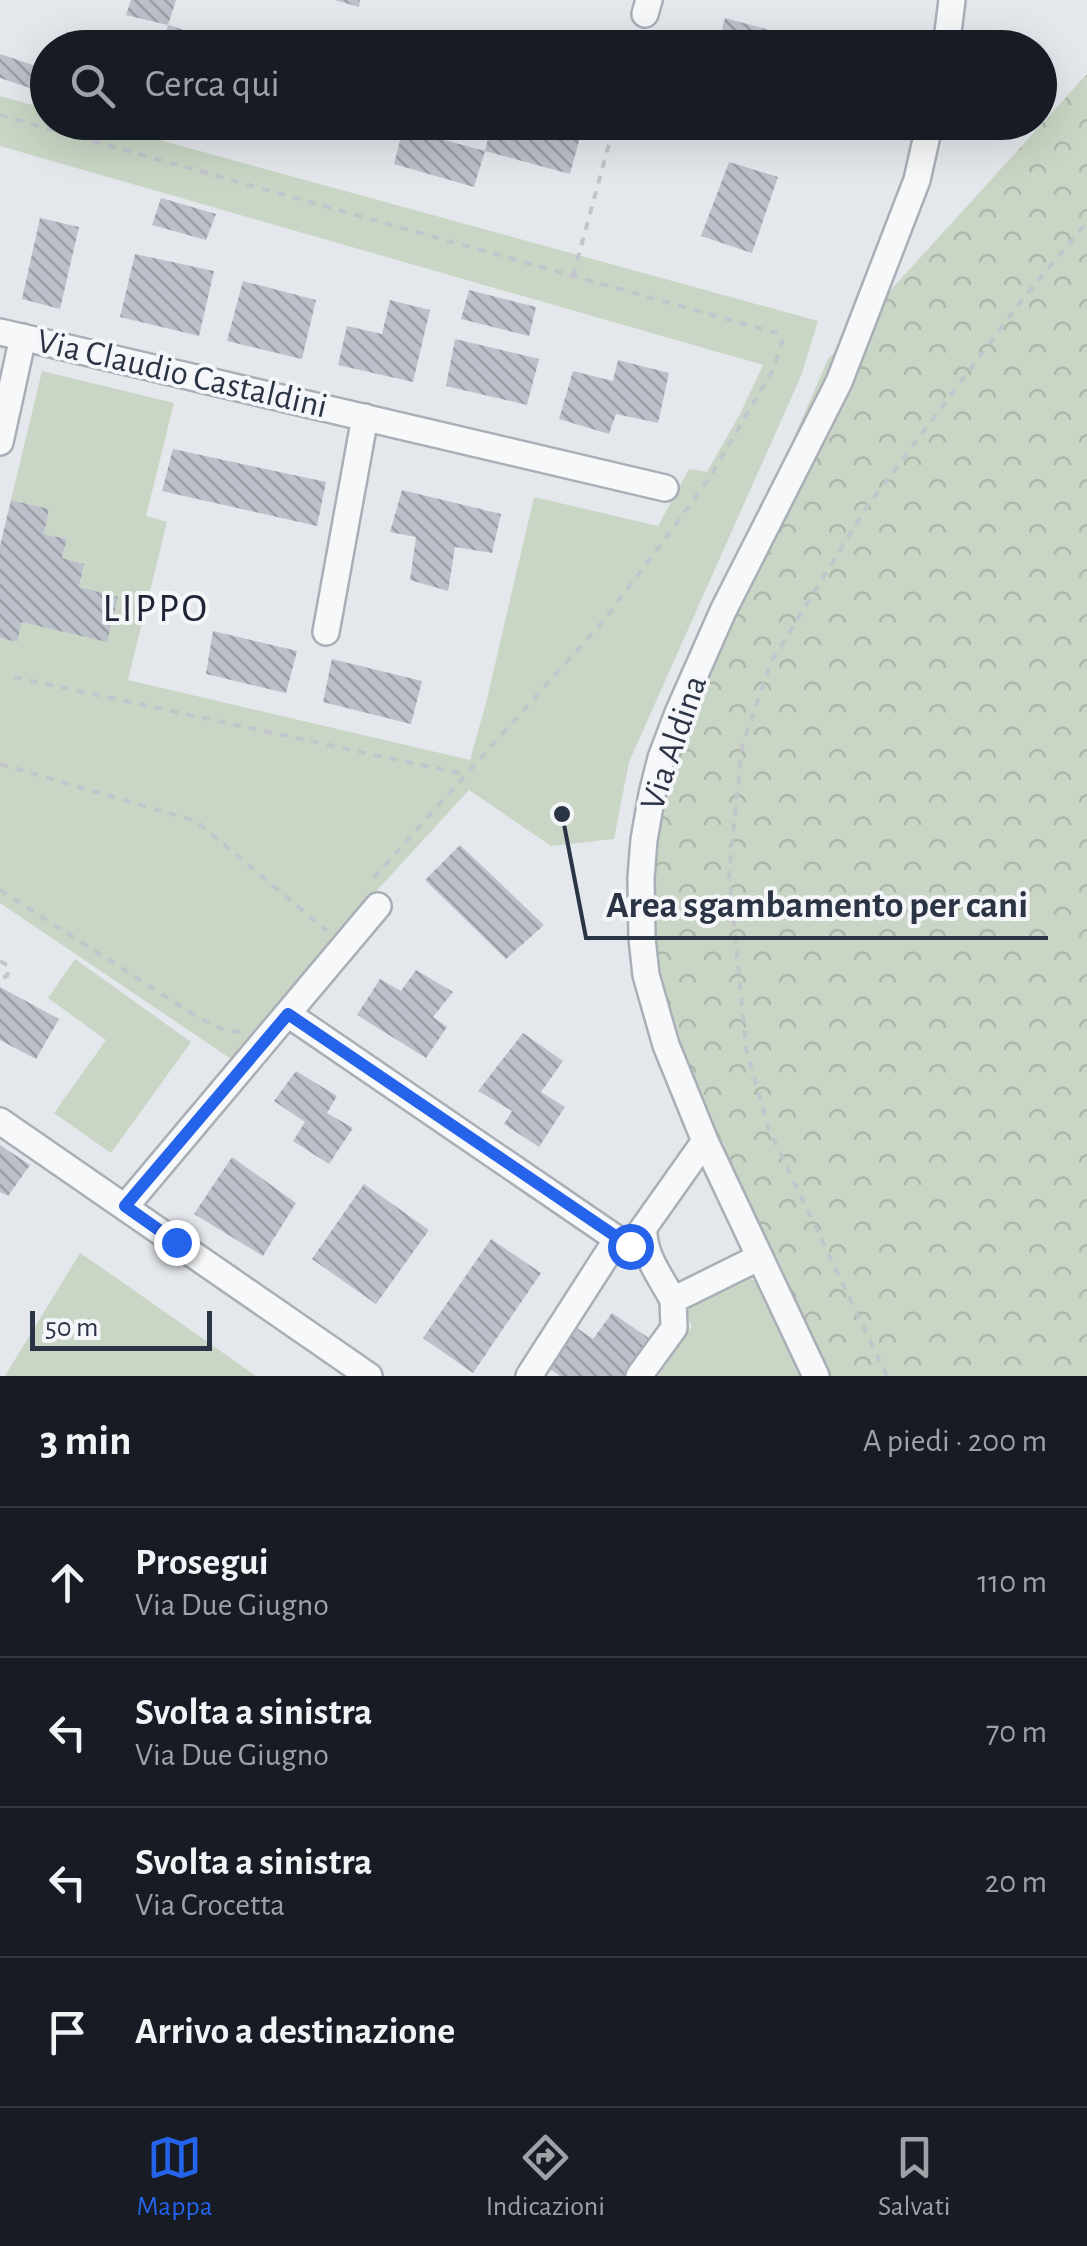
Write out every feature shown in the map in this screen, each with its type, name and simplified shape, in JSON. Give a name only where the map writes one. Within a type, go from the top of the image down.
[{"type":"street","points":[[948,30],[952,0]]},
{"type":"street","name":"Via Aldina","points":[[816,1376],[705,1141],[666,1045],[646,974],[642,938],[644,840],[652,794],[678,713],[838,382],[917,180],[926,140]]},
{"type":"street","points":[[0,442],[12,334]]},
{"type":"street","name":"Via Claudio Castaldini","points":[[12,334],[665,488]]},
{"type":"street","name":"Via Claudio Castaldini","points":[[326,632],[365,417]]},
{"type":"street","points":[[125,1206],[374,912]]},
{"type":"street","points":[[288,1014],[630,1246],[705,1141]]},
{"type":"street","points":[[0,1121],[369,1376]]},
{"type":"street","points":[[639,1376],[674,1328],[673,1300],[647,1252],[644,1227]]},
{"type":"street","points":[[529,1376],[617,1239]]},
{"type":"street","points":[[673,1300],[760,1258]]},
{"type":"path","points":[[0,115],[30,123]]},
{"type":"path","points":[[89,140],[780,334],[782,341],[774,368],[710,477],[604,620],[360,893],[360,909],[374,912]]},
{"type":"path","points":[[573,276],[610,140]]},
{"type":"path","points":[[887,1376],[769,1130],[746,1048],[729,873],[742,747],[771,662],[866,508],[1022,300],[1087,222]]},
{"type":"path","points":[[14,676],[468,775]]},
{"type":"path","points":[[0,764],[196,820],[327,932]]},
{"type":"path","points":[[0,890],[196,1016],[236,1032],[247,1026]]},
{"type":"path","points":[[0,962],[7,964],[9,970],[0,979]]},
{"type":"green space","points":[[1087,74],[1087,1376],[821,1376],[633,959],[684,691],[828,359],[1027,140],[1057,140],[1057,107]]},
{"type":"green space","points":[[0,96],[30,104],[30,140],[160,140],[818,321],[801,376],[629,762],[614,839],[551,846],[469,790],[360,909],[234,1061],[0,903],[0,638],[17,642],[22,622],[79,587],[84,564],[62,558],[67,539],[44,534],[49,509],[11,500],[42,371],[174,403],[146,516],[167,522],[128,680],[470,760],[534,497],[658,526],[689,469],[707,472],[763,365],[0,146]]},
{"type":"green space","points":[[75,959],[191,1042],[111,1153],[54,1113],[106,1040],[48,998]]},
{"type":"green space","points":[[80,1253],[105,1270],[256,1376],[5,1376]]},
{"type":"green space","points":[[740,1274],[758,1282],[800,1376],[658,1376],[692,1326],[682,1309]]},
{"type":"building","points":[[131,0],[176,0],[168,25],[126,15]]},
{"type":"building","points":[[335,0],[360,0],[359,7]]},
{"type":"building","points":[[725,18],[769,30],[722,30]]},
{"type":"building","points":[[0,54],[30,64],[30,88],[0,78]]},
{"type":"building","points":[[400,140],[444,140],[485,151],[474,187],[394,164]]},
{"type":"building","points":[[488,140],[579,140],[570,174],[485,151]]},
{"type":"building","points":[[729,162],[778,177],[752,253],[701,236]]},
{"type":"building","points":[[161,198],[216,214],[206,240],[152,225]]},
{"type":"building","points":[[40,218],[79,227],[60,309],[22,299]]},
{"type":"building","points":[[135,254],[214,271],[199,336],[120,317]]},
{"type":"building","points":[[243,281],[316,300],[302,359],[227,341]]},
{"type":"building","points":[[469,290],[536,307],[529,336],[461,319]]},
{"type":"building","points":[[390,300],[430,310],[413,382],[338,365],[347,326],[382,334]]},
{"type":"building","points":[[455,339],[539,359],[527,405],[446,386]]},
{"type":"building","points":[[618,360],[669,373],[658,423],[616,414],[609,434],[559,419],[573,371],[613,381]]},
{"type":"building","points":[[173,449],[326,482],[317,526],[162,491]]},
{"type":"building","points":[[402,490],[501,514],[492,553],[455,547],[448,591],[410,580],[416,537],[390,532]]},
{"type":"building","points":[[11,500],[49,509],[44,534],[67,539],[62,558],[84,564],[79,587],[118,597],[107,642],[22,622],[17,642],[0,638],[0,546]]},
{"type":"building","points":[[213,631],[297,651],[286,693],[206,674]]},
{"type":"building","points":[[332,659],[422,681],[411,724],[323,702]]},
{"type":"building","points":[[460,845],[544,925],[506,959],[425,880]]},
{"type":"building","points":[[416,970],[453,992],[433,1017],[447,1027],[426,1058],[357,1015],[380,979],[401,991]]},
{"type":"building","points":[[0,987],[59,1019],[36,1059],[0,1040]]},
{"type":"building","points":[[523,1033],[563,1061],[541,1092],[565,1107],[539,1147],[504,1124],[512,1111],[478,1091]]},
{"type":"building","points":[[296,1071],[337,1096],[327,1113],[353,1128],[329,1164],[293,1141],[305,1122],[274,1101]]},
{"type":"building","points":[[0,1145],[30,1165],[8,1196],[0,1192]]},
{"type":"building","points":[[232,1157],[296,1203],[263,1256],[194,1214]]},
{"type":"building","points":[[364,1184],[429,1230],[376,1304],[312,1259]]},
{"type":"building","points":[[491,1239],[541,1273],[473,1373],[423,1338]]},
{"type":"building","points":[[612,1313],[656,1343],[633,1376],[560,1376],[541,1363],[568,1322],[593,1339]]},
{"type":"place","name":"Area sgambamento per cani","points":[[562,814]]},
{"type":"district","name":"LIPPO","points":[[156,609]]},
{"type":"route","points":[[176,1242],[125,1206],[288,1014],[630,1246]]}]
